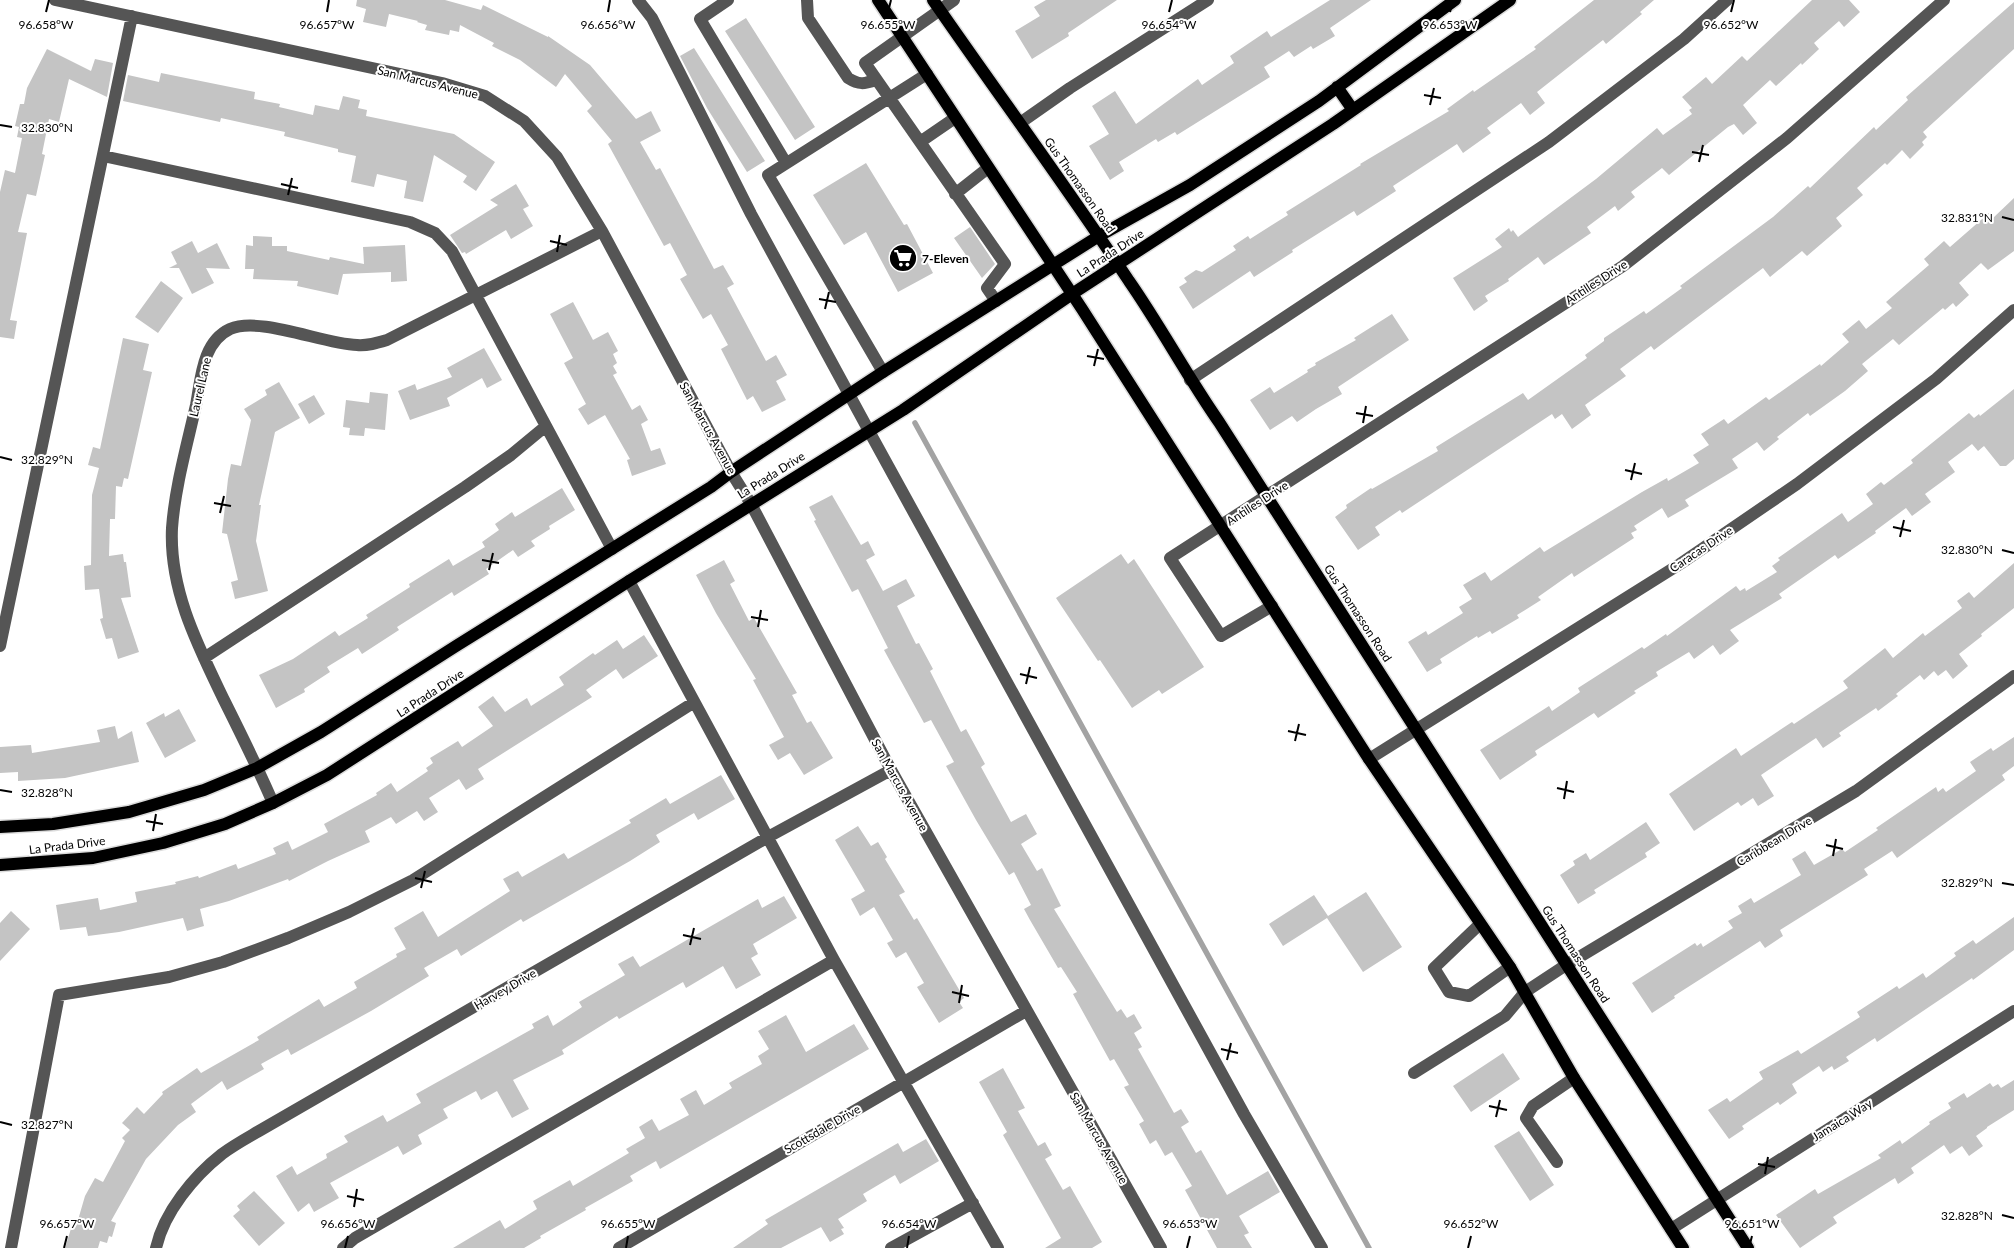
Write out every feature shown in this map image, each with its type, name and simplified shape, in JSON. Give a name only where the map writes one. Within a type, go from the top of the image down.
[{"type":"main road","points":[[878,0],[1072,294],[1369,759],[1510,967],[1574,1078],[1683,1248]]},
{"type":"main road","name":"La Prada Drive","points":[[0,827],[53,824],[129,812],[204,790],[258,768],[321,732],[711,487],[883,372],[1099,236],[1190,185],[1337,87],[1455,0]]},
{"type":"main road","name":"La Prada Drive","points":[[0,865],[93,858],[163,843],[225,824],[273,803],[327,775],[629,581],[903,410],[1072,294],[1354,110],[1510,0]]},
{"type":"main road","name":"Gus Thomasson Road","points":[[936,4],[1118,264],[1190,380],[1267,496],[1748,1248]]},
{"type":"main road","points":[[1337,87],[1354,110]]},
{"type":"street","name":"San Marcus Avenue","points":[[55,0],[442,83],[485,96],[524,120],[557,156],[602,231],[731,472],[752,504],[891,770],[1161,1248]]},
{"type":"street","points":[[638,0],[652,18],[751,214],[868,431],[1244,1114],[1322,1248]]},
{"type":"street","points":[[728,0],[700,18],[786,163]]},
{"type":"street","points":[[807,0],[808,18],[848,78],[857,84],[865,84],[876,80]]},
{"type":"street","points":[[954,0],[936,4],[903,38],[865,63],[1005,264],[987,288],[996,301]]},
{"type":"street","points":[[1020,123],[1070,88],[1208,0]]},
{"type":"street","points":[[1190,380],[1549,142],[1684,39],[1727,0]]},
{"type":"street","name":"Antilles Drive","points":[[1272,606],[1221,636],[1170,558],[1623,266],[1787,138],[1944,0]]},
{"type":"street","points":[[0,646],[132,16]]},
{"type":"street","points":[[883,372],[768,175],[927,74]]},
{"type":"street","points":[[920,142],[956,118]]},
{"type":"street","points":[[103,156],[410,222],[436,233],[452,251],[612,549]]},
{"type":"street","points":[[955,194],[988,168]]},
{"type":"street","name":"Laurel Lane","points":[[273,803],[204,658],[182,602],[177,583],[172,529],[175,504],[204,365],[214,342],[231,329],[246,326],[263,327],[356,346],[372,345],[476,296],[602,231]]},
{"type":"street","name":"Caracas Drive","points":[[1369,759],[1680,564],[1796,484],[1936,379],[2014,310]]},
{"type":"street","points":[[204,658],[465,487],[511,455],[546,426]]},
{"type":"street","points":[[629,581],[693,703],[834,960],[998,1248]]},
{"type":"street","name":"Caribbean Drive","points":[[1414,1073],[1505,1016],[1525,992],[1566,965],[1856,791],[2014,676]]},
{"type":"street","points":[[11,1248],[59,995],[169,978],[223,962],[278,942],[349,912],[413,880],[693,703]]},
{"type":"street","name":"Harvey Drive","points":[[156,1248],[172,1212],[195,1179],[223,1154],[259,1131],[768,837],[891,770]]},
{"type":"street","points":[[1480,924],[1434,968],[1448,992],[1469,996],[1510,967]]},
{"type":"street","points":[[343,1248],[355,1238],[548,1124],[834,960]]},
{"type":"street","name":"Jamaica Way","points":[[1671,1229],[2014,1010]]},
{"type":"street","name":"Scottsdale Drive","points":[[619,1248],[904,1080],[1026,1011]]},
{"type":"street","points":[[1557,1162],[1526,1118],[1533,1106],[1574,1078]]},
{"type":"street","points":[[891,1248],[973,1203]]},
{"type":"building","points":[[357,0],[445,0],[481,10],[483,5],[548,36],[590,65],[636,119],[651,111],[661,131],[640,142],[656,170],[660,168],[714,269],[723,265],[734,284],[727,288],[766,361],[776,355],[787,375],[776,381],[786,400],[762,412],[753,396],[747,400],[721,349],[728,345],[711,314],[703,319],[680,279],[687,275],[670,243],[664,246],[608,144],[612,141],[587,111],[592,106],[565,74],[556,87],[520,60],[492,46],[494,43],[460,25],[459,32],[450,30],[449,35],[425,30],[427,25],[418,21],[389,14],[386,27],[363,22],[366,9],[356,6]]},
{"type":"building","points":[[1046,0],[1117,0],[1068,33],[1069,36],[1032,59],[1015,31],[1040,16],[1034,7]]},
{"type":"building","points":[[1330,0],[1371,0],[1330,28],[1335,36],[1313,49],[1311,46],[1294,57],[1289,51],[1264,67],[1270,77],[1177,135],[1175,132],[1158,142],[1156,139],[1119,162],[1124,171],[1110,180],[1089,146],[1109,134],[1092,106],[1115,91],[1136,124],[1198,79],[1202,85],[1234,63],[1230,56],[1267,31],[1271,37]]},
{"type":"building","points":[[1594,0],[1654,0],[1640,12],[1642,14],[1606,44],[1603,40],[1537,92],[1545,103],[1530,115],[1521,103],[1487,128],[1491,133],[1463,153],[1457,144],[1393,186],[1396,191],[1357,216],[1354,211],[1292,250],[1293,252],[1254,277],[1250,271],[1193,309],[1179,287],[1187,282],[1184,278],[1196,270],[1202,272],[1236,250],[1233,246],[1248,236],[1250,239],[1288,215],[1286,212],[1360,164],[1449,111],[1447,109],[1473,90],[1474,92],[1536,49],[1534,47]]},
{"type":"building","points":[[1812,0],[1849,0],[1860,12],[1844,27],[1839,21],[1814,43],[1819,49],[1802,65],[1801,63],[1776,86],[1770,80],[1743,105],[1757,123],[1743,135],[1734,124],[1728,127],[1669,175],[1662,168],[1631,192],[1635,197],[1618,211],[1615,206],[1587,227],[1591,233],[1544,265],[1538,257],[1508,279],[1509,281],[1485,296],[1488,301],[1474,311],[1453,278],[1502,247],[1495,239],[1509,228],[1518,237],[1596,179],[1657,128],[1663,135],[1692,114],[1689,110],[1692,108],[1682,97],[1706,77],[1712,84],[1742,56],[1747,61]]},
{"type":"building","points":[[2014,2],[2014,49],[1923,132],[1927,137],[1922,142],[1924,145],[1910,159],[1902,150],[1887,165],[1885,163],[1857,188],[1863,195],[1836,218],[1842,226],[1807,256],[1802,251],[1770,277],[1763,268],[1654,350],[1651,346],[1620,369],[1626,376],[1585,405],[1591,415],[1572,429],[1562,414],[1555,419],[1552,414],[1402,513],[1400,510],[1375,527],[1380,535],[1358,550],[1335,517],[1347,508],[1346,505],[1371,488],[1438,451],[1436,447],[1523,393],[1528,400],[1587,358],[1585,355],[1604,341],[1604,338],[1644,311],[1646,314],[1682,288],[1680,286],[1773,217],[1808,186],[1810,188],[1874,127],[1876,130],[1908,100],[1906,97]]},
{"type":"building","points":[[746,18],[815,127],[795,140],[725,31]]},
{"type":"building","points":[[694,48],[765,161],[747,172],[707,108],[680,56]]},
{"type":"building","points":[[47,49],[91,71],[95,59],[113,63],[107,97],[69,79],[59,122],[49,119],[42,154],[45,155],[36,196],[27,194],[18,232],[27,233],[10,320],[17,321],[14,339],[0,337],[0,192],[5,170],[15,173],[22,138],[17,137],[19,127],[15,126],[20,104],[24,104],[27,88]]},
{"type":"building","points":[[161,73],[255,92],[254,99],[280,104],[279,107],[313,115],[315,105],[339,110],[343,96],[360,100],[358,108],[367,110],[366,116],[454,134],[495,162],[476,191],[463,182],[467,176],[434,155],[423,202],[404,198],[407,181],[377,174],[374,187],[351,182],[356,156],[338,152],[338,149],[284,136],[285,132],[221,118],[220,122],[123,101],[128,75],[159,82]]},
{"type":"building","points":[[866,163],[904,225],[907,224],[933,273],[898,292],[866,232],[844,245],[813,195]]},
{"type":"building","points":[[516,184],[529,206],[523,209],[533,226],[511,239],[506,230],[466,254],[465,252],[462,253],[450,235],[498,205],[490,200]]},
{"type":"building","points":[[2014,198],[2014,251],[1988,270],[1981,263],[1959,283],[1969,295],[1956,307],[1953,303],[1945,310],[1943,308],[1899,345],[1893,339],[1862,364],[1868,371],[1845,391],[1810,416],[1808,413],[1777,437],[1779,439],[1764,451],[1757,442],[1732,459],[1738,468],[1685,500],[1689,506],[1668,518],[1662,508],[1634,526],[1637,530],[1631,533],[1634,538],[1574,577],[1572,573],[1538,597],[1541,600],[1517,615],[1519,618],[1492,634],[1490,631],[1478,638],[1477,636],[1440,659],[1442,663],[1427,672],[1408,642],[1426,631],[1428,635],[1463,613],[1459,607],[1472,599],[1463,585],[1485,572],[1491,581],[1540,547],[1544,552],[1642,492],[1667,478],[1668,481],[1699,463],[1693,455],[1709,445],[1701,434],[1724,419],[1728,424],[1766,397],[1769,400],[1820,364],[1821,366],[1849,342],[1842,334],[1859,320],[1866,329],[1892,308],[1886,302],[1929,265],[1924,259],[1944,241],[1950,247],[1989,213],[1993,218]]},
{"type":"building","name":"7-Eleven","points":[[970,227],[995,264],[982,278],[954,238]]},
{"type":"building","points":[[253,236],[272,237],[272,246],[287,246],[287,251],[329,260],[330,257],[364,264],[363,247],[405,245],[407,281],[391,282],[391,272],[343,274],[338,295],[297,286],[298,281],[253,279],[254,269],[245,269],[246,245],[253,246]]},
{"type":"building","points":[[192,241],[198,253],[217,243],[230,269],[206,268],[214,283],[192,294],[179,268],[169,268],[177,264],[171,252]]},
{"type":"building","points":[[161,281],[183,298],[158,333],[135,317]]},
{"type":"building","points":[[573,302],[593,340],[608,332],[618,351],[613,354],[617,363],[613,366],[617,373],[613,375],[632,410],[640,405],[648,420],[641,424],[651,451],[660,448],[666,464],[632,476],[627,460],[630,459],[605,415],[588,425],[578,409],[586,404],[564,363],[573,358],[550,314]]},
{"type":"building","points":[[1392,314],[1409,340],[1338,387],[1342,394],[1297,422],[1292,416],[1270,430],[1250,400],[1270,387],[1274,393],[1308,372],[1307,370],[1316,365],[1315,363],[1356,340],[1354,338]]},
{"type":"building","points":[[123,338],[149,344],[143,370],[152,372],[128,479],[124,478],[122,487],[116,486],[115,519],[110,519],[109,556],[123,554],[124,562],[126,562],[131,597],[121,598],[139,652],[118,659],[112,638],[106,639],[100,619],[103,618],[99,589],[85,590],[84,566],[91,565],[92,495],[99,468],[88,465],[93,447],[100,449]]},
{"type":"building","points":[[484,348],[502,380],[487,388],[482,378],[447,398],[450,406],[410,420],[398,391],[415,384],[417,390],[452,377],[447,368]]},
{"type":"building","points":[[279,382],[300,418],[275,432],[259,505],[261,505],[256,541],[268,591],[235,599],[231,582],[238,580],[227,534],[222,533],[231,464],[241,466],[251,420],[244,409],[267,395],[265,390]]},
{"type":"building","points":[[2014,389],[2014,459],[2006,466],[2000,466],[1984,446],[1978,451],[1972,444],[1948,462],[1955,472],[1925,494],[1931,502],[1912,516],[1906,508],[1875,531],[1876,533],[1838,559],[1835,555],[1779,594],[1782,598],[1730,630],[1739,641],[1720,655],[1713,645],[1694,659],[1689,652],[1656,672],[1658,676],[1598,718],[1594,713],[1535,751],[1537,755],[1500,780],[1480,750],[1549,706],[1552,711],[1580,692],[1578,688],[1642,647],[1644,649],[1666,634],[1667,636],[1736,586],[1740,591],[1745,588],[1746,591],[1777,572],[1772,566],[1780,560],[1778,558],[1842,513],[1848,522],[1873,504],[1866,494],[1881,482],[1884,485],[1913,463],[1911,460],[1969,413],[1974,418],[1979,414],[1980,416]]},
{"type":"building","points":[[370,392],[388,394],[385,430],[365,428],[364,436],[349,435],[350,428],[343,427],[346,400],[369,403]]},
{"type":"building","points":[[314,395],[325,414],[309,424],[298,404]]},
{"type":"building","points":[[562,488],[575,510],[549,526],[550,529],[531,541],[535,546],[518,557],[513,550],[486,569],[489,574],[454,596],[452,592],[397,627],[399,630],[362,654],[358,648],[327,667],[330,672],[304,689],[305,692],[276,708],[259,675],[293,659],[335,631],[339,636],[368,618],[366,615],[410,587],[409,584],[449,559],[453,566],[485,547],[482,542],[499,530],[495,524],[512,512],[515,517]]},
{"type":"building","points":[[832,495],[861,545],[868,541],[875,555],[866,560],[883,591],[906,579],[915,596],[897,606],[916,644],[919,643],[933,669],[930,671],[961,732],[966,729],[985,764],[981,767],[1011,822],[1026,814],[1037,834],[1021,844],[1037,871],[1042,868],[1061,906],[1054,909],[1117,1012],[1121,1009],[1127,1018],[1134,1014],[1142,1028],[1134,1033],[1142,1047],[1138,1049],[1174,1113],[1181,1109],[1189,1122],[1181,1127],[1196,1153],[1201,1150],[1227,1195],[1268,1171],[1280,1192],[1239,1216],[1249,1233],[1244,1235],[1252,1248],[1217,1248],[1185,1190],[1192,1186],[1172,1152],[1165,1156],[1156,1140],[1150,1144],[1139,1124],[1144,1121],[1124,1087],[1129,1085],[1114,1059],[1110,1061],[1073,994],[1077,992],[1061,967],[1058,968],[1030,920],[1024,909],[1031,905],[1014,872],[1009,875],[976,820],[946,766],[954,762],[931,720],[924,723],[884,650],[888,648],[858,589],[852,592],[814,521],[816,520],[809,507]]},
{"type":"building","points":[[1121,554],[1128,564],[1134,559],[1204,667],[1162,694],[1159,690],[1132,708],[1056,598]]},
{"type":"building","points":[[724,560],[735,581],[730,584],[749,621],[754,618],[797,693],[792,695],[807,723],[811,721],[833,758],[804,775],[790,753],[778,760],[769,745],[784,737],[753,680],[756,679],[716,613],[696,575]]},
{"type":"building","points":[[2014,563],[2014,608],[1959,654],[1968,666],[1953,679],[1946,670],[1938,676],[1934,671],[1924,680],[1920,675],[1896,694],[1898,696],[1878,711],[1876,708],[1839,733],[1841,736],[1823,748],[1816,738],[1761,775],[1774,796],[1758,806],[1753,798],[1741,806],[1738,802],[1694,831],[1669,794],[1736,748],[1741,756],[1848,688],[1843,681],[1885,648],[1893,658],[1923,633],[1925,636],[1962,608],[1957,601],[1969,592],[1974,598]]},
{"type":"building","points":[[644,635],[658,656],[623,679],[616,669],[586,690],[592,697],[478,769],[484,779],[466,790],[459,779],[429,798],[438,812],[424,821],[417,811],[396,824],[391,817],[365,831],[370,842],[289,881],[288,879],[229,901],[200,909],[204,926],[187,931],[183,918],[119,932],[88,936],[86,927],[60,930],[56,905],[98,898],[100,910],[137,902],[135,892],[176,884],[175,882],[198,876],[199,878],[236,864],[238,869],[276,854],[273,848],[288,841],[292,850],[328,832],[324,824],[377,795],[376,793],[391,783],[397,792],[428,771],[426,768],[433,763],[430,758],[458,741],[462,747],[493,726],[478,707],[493,696],[505,712],[527,698],[531,706],[564,685],[559,677],[593,653],[595,655],[617,640],[623,649]]},
{"type":"building","points":[[179,709],[196,741],[165,758],[146,723],[164,713],[165,717]]},
{"type":"building","points":[[115,726],[118,739],[132,731],[139,762],[65,778],[18,781],[18,772],[0,773],[0,747],[31,745],[32,753],[100,742],[97,730]]},
{"type":"building","points":[[2014,737],[2014,766],[2002,775],[2005,780],[1897,858],[1892,851],[1864,869],[1868,875],[1780,930],[1783,936],[1765,948],[1760,941],[1674,996],[1675,998],[1652,1013],[1632,983],[1695,943],[1697,946],[1701,943],[1703,947],[1733,928],[1728,921],[1742,913],[1738,906],[1751,898],[1754,903],[1801,875],[1792,859],[1805,851],[1814,865],[1842,849],[1845,852],[1878,830],[1876,828],[1936,787],[1938,792],[1943,788],[1946,792],[1976,771],[1970,762],[1991,748],[1993,751]]},
{"type":"building","points":[[721,775],[735,799],[698,820],[694,813],[656,835],[660,842],[630,861],[523,922],[521,919],[461,956],[457,949],[424,968],[429,976],[371,1011],[291,1055],[288,1049],[261,1064],[264,1069],[227,1090],[222,1081],[191,1104],[196,1112],[178,1125],[146,1159],[111,1221],[116,1223],[112,1237],[109,1236],[107,1243],[100,1241],[98,1248],[65,1248],[74,1219],[78,1220],[85,1196],[95,1178],[103,1182],[125,1141],[122,1138],[130,1130],[122,1123],[137,1107],[144,1114],[163,1094],[162,1092],[197,1068],[201,1073],[259,1040],[257,1037],[319,999],[324,1007],[357,988],[354,982],[397,957],[396,954],[406,949],[394,928],[423,911],[438,937],[510,891],[503,879],[518,871],[522,877],[564,853],[568,859],[631,823],[629,820],[666,798],[670,804]]},
{"type":"building","points":[[1646,822],[1660,843],[1645,853],[1647,857],[1594,890],[1596,893],[1578,904],[1560,875],[1575,865],[1573,861],[1586,853],[1590,860]]},
{"type":"building","points":[[858,826],[871,846],[878,842],[887,857],[885,859],[905,892],[899,895],[914,920],[917,918],[964,998],[959,1002],[963,1008],[939,1023],[917,987],[924,983],[906,952],[896,958],[887,943],[893,940],[874,907],[860,916],[851,899],[865,891],[835,840]]},
{"type":"building","points":[[1366,892],[1402,947],[1363,972],[1327,918],[1283,946],[1269,924],[1314,895],[1328,916]]},
{"type":"building","points":[[784,896],[797,918],[753,944],[758,954],[751,958],[761,975],[736,989],[723,966],[686,988],[683,982],[619,1019],[617,1016],[562,1050],[564,1054],[513,1080],[529,1109],[512,1118],[497,1091],[481,1100],[476,1091],[443,1109],[448,1118],[418,1135],[422,1144],[403,1155],[398,1146],[330,1183],[339,1198],[314,1212],[309,1203],[298,1212],[276,1176],[292,1166],[297,1175],[327,1158],[326,1154],[348,1142],[344,1136],[383,1115],[387,1122],[421,1103],[416,1094],[534,1028],[532,1024],[548,1015],[553,1026],[582,1007],[579,1002],[625,975],[618,964],[633,956],[640,967],[758,899],[762,908]]},
{"type":"building","points":[[11,911],[30,929],[0,961],[0,923]]},
{"type":"building","points":[[2014,917],[2014,950],[1973,980],[1972,978],[1877,1042],[1875,1038],[1846,1057],[1849,1061],[1834,1070],[1832,1066],[1823,1072],[1819,1066],[1792,1084],[1797,1093],[1780,1105],[1778,1102],[1742,1126],[1744,1129],[1729,1139],[1708,1110],[1727,1098],[1730,1102],[1763,1079],[1759,1072],[1798,1050],[1801,1054],[1860,1017],[1857,1012],[1897,986],[1899,989],[1923,973],[1926,978],[1956,956],[1954,953],[1973,940],[1976,944]]},
{"type":"building","points":[[786,1015],[806,1052],[854,1024],[869,1049],[660,1169],[656,1161],[630,1176],[633,1181],[585,1208],[586,1210],[540,1236],[541,1238],[524,1248],[453,1248],[500,1220],[505,1229],[537,1209],[533,1201],[570,1180],[573,1186],[629,1153],[626,1149],[645,1138],[639,1127],[652,1119],[659,1131],[689,1115],[680,1099],[696,1090],[704,1105],[732,1088],[729,1083],[762,1064],[758,1056],[769,1049],[758,1031]]},
{"type":"building","points":[[1503,1053],[1520,1079],[1471,1112],[1453,1086]]},
{"type":"building","points":[[1003,1068],[1025,1108],[1018,1111],[1038,1146],[1045,1142],[1052,1155],[1045,1159],[1063,1190],[1070,1186],[1102,1242],[1092,1248],[1045,1248],[1061,1238],[1003,1135],[1007,1132],[979,1082]]},
{"type":"building","points":[[2014,1080],[2014,1110],[1976,1136],[1983,1146],[1969,1156],[1962,1146],[1950,1154],[1944,1145],[1911,1168],[1914,1173],[1898,1184],[1895,1178],[1833,1217],[1837,1223],[1800,1248],[1776,1215],[1815,1189],[1818,1194],[1881,1158],[1878,1155],[1900,1140],[1902,1144],[1930,1124],[1929,1122],[1951,1108],[1948,1103],[1964,1093],[1967,1098],[1990,1083],[1993,1087],[1998,1084],[2001,1088]]},
{"type":"building","points":[[1519,1131],[1554,1185],[1530,1201],[1494,1146]]},
{"type":"building","points":[[926,1139],[939,1161],[900,1184],[895,1175],[863,1194],[867,1201],[838,1219],[844,1228],[841,1229],[844,1234],[830,1242],[821,1227],[781,1248],[733,1248],[768,1224],[765,1220],[898,1143],[903,1152]]},
{"type":"building","points":[[254,1191],[285,1223],[259,1246],[233,1216],[240,1210],[237,1206]]},
{"type":"waterway","points":[[915,423],[1369,1248]]},
{"type":"place","name":"7-Eleven","points":[[903,258]]}]
